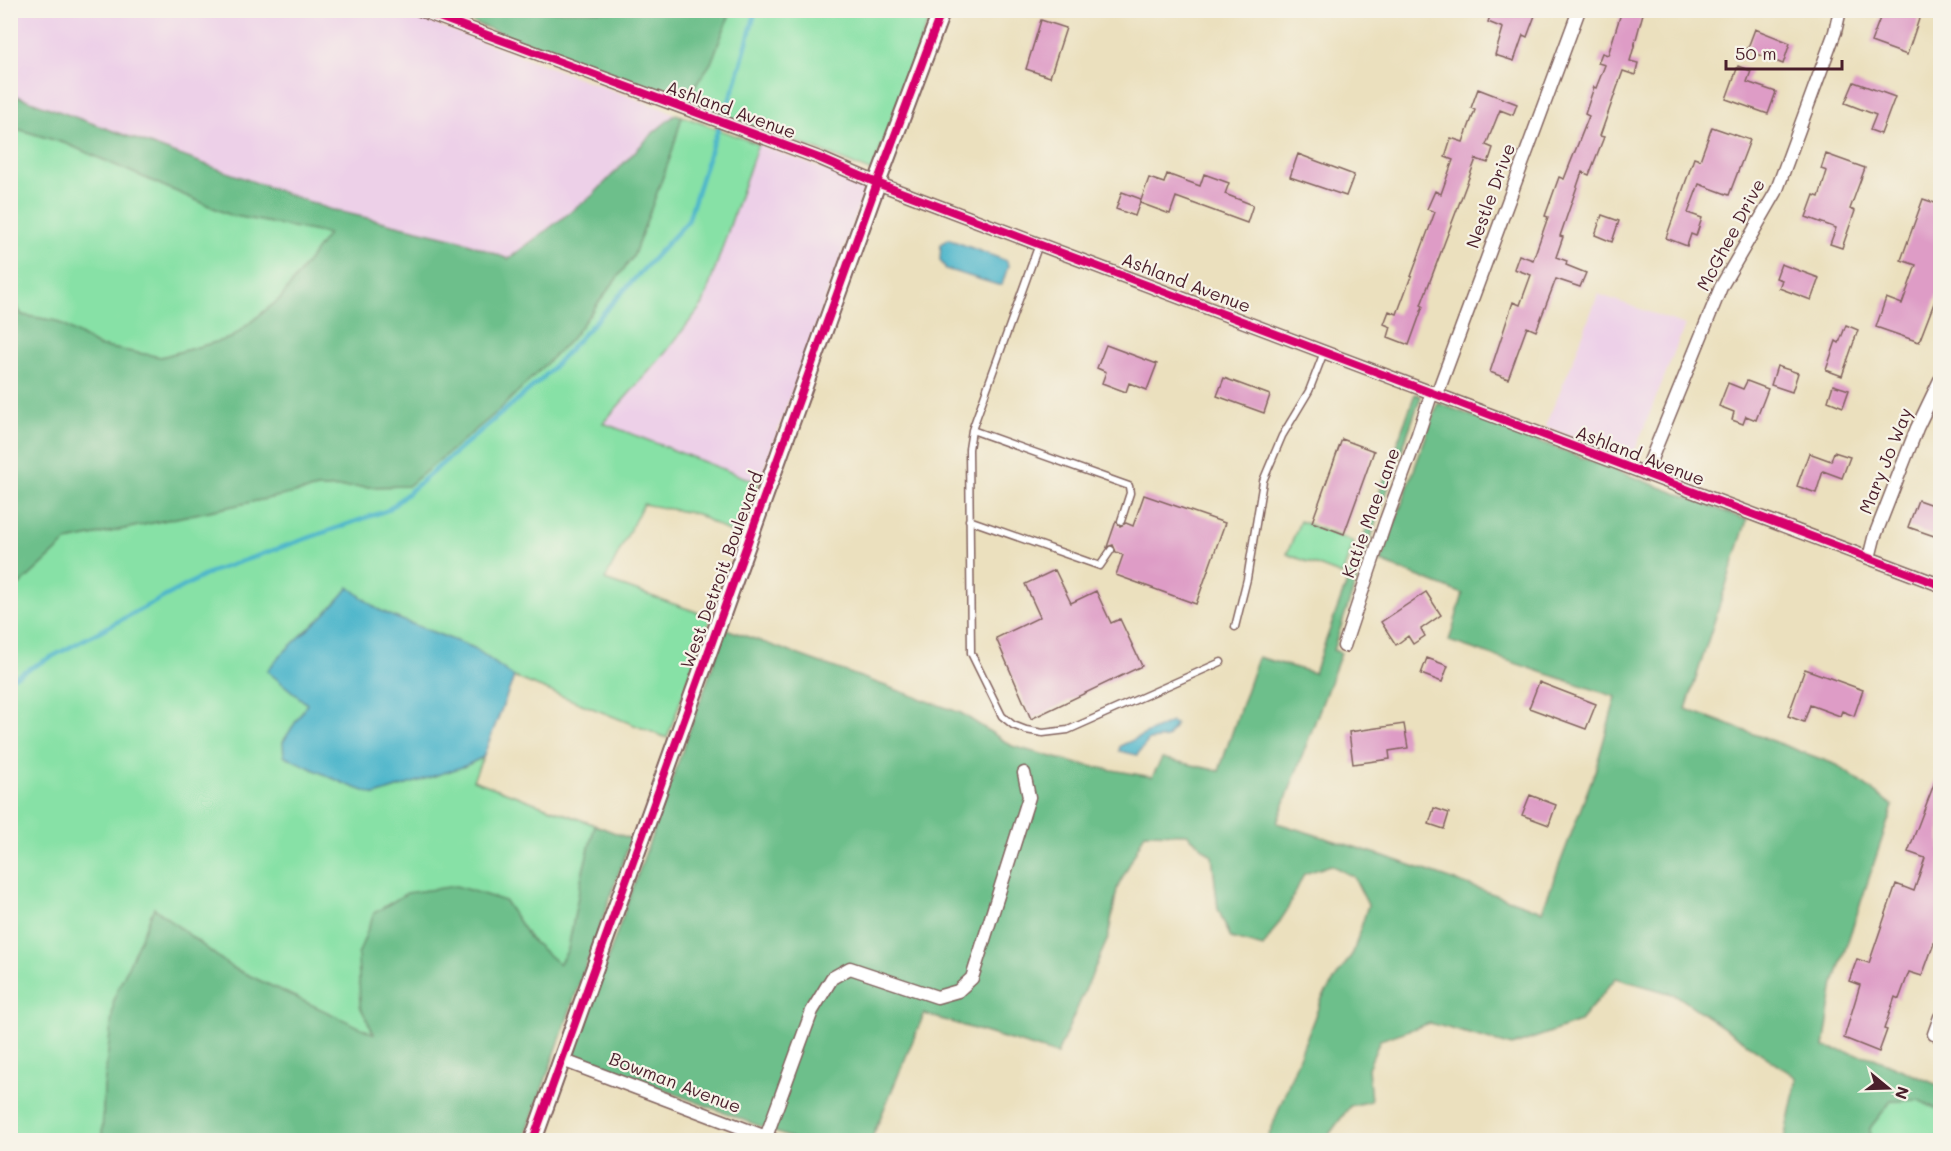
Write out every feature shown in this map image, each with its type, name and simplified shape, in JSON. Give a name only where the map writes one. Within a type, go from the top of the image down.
[{"type":"street","name":"Ashland Avenue","points":[[420,10],[819,158],[877,183],[1941,585]]},
{"type":"street","name":"West Detroit Boulevard","points":[[533,1140],[877,183],[942,10]]},
{"type":"street","name":"Nestle Drive","points":[[1434,393],[1579,10]]},
{"type":"street","name":"McGhee Drive","points":[[1646,474],[1721,288],[1776,192],[1835,32],[1840,10]]},
{"type":"street","name":"Mary Jo Way","points":[[1869,558],[1874,538],[1917,428],[1941,380]]},
{"type":"street","name":"Katie Mae Lane","points":[[1344,646],[1386,519],[1434,393]]},
{"type":"street","points":[[770,1139],[812,1011],[832,978],[850,968],[937,997],[958,991],[972,978],[1029,796],[1024,773]]},
{"type":"street","points":[[1934,1034],[1941,1017]]},
{"type":"street","name":"Bowman Avenue","points":[[562,1060],[770,1139]]},
{"type":"lane","points":[[1039,244],[972,430],[969,449],[971,653],[1002,716],[1013,725],[1042,733],[1068,730],[1221,663]]},
{"type":"lane","points":[[1235,627],[1247,579],[1263,481],[1282,436],[1309,391],[1324,351]]},
{"type":"lane","points":[[972,430],[1129,486],[1130,493],[1121,521]]},
{"type":"lane","points":[[969,520],[1100,566],[1111,550]]},
{"type":"shaded area","points":[[10,11],[399,11],[676,114],[654,132],[592,196],[508,259],[460,240],[329,209],[11,94]]},
{"type":"shaded area","points":[[758,144],[866,186],[759,483],[603,423],[666,352],[703,304]]},
{"type":"shaded area","points":[[1598,294],[1685,325],[1631,460],[1545,426]]},
{"type":"green space","points":[[442,11],[731,11],[711,63],[687,102]]},
{"type":"green space","points":[[731,11],[932,11],[872,172],[687,102],[711,63]]},
{"type":"green space","points":[[11,94],[329,209],[460,240],[508,259],[592,196],[654,132],[676,114],[682,116],[671,155],[633,257],[571,339],[497,412],[408,486],[318,488],[67,541],[11,593],[11,297],[22,315],[56,321],[98,346],[161,357],[231,338],[281,298],[328,234],[230,215],[67,144],[11,127]]},
{"type":"green space","points":[[682,116],[758,144],[703,304],[666,352],[603,423],[759,483],[740,538],[697,514],[643,504],[605,580],[711,617],[667,738],[514,677],[474,648],[377,609],[349,588],[339,600],[308,704],[283,742],[375,795],[465,766],[483,757],[473,780],[595,825],[582,875],[568,950],[559,965],[530,939],[505,901],[360,1006],[375,1035],[231,967],[154,908],[104,1087],[102,1140],[11,1140],[11,593],[67,541],[318,488],[408,486],[497,412],[571,339],[633,257],[671,155]]},
{"type":"green space","points":[[11,127],[67,144],[230,215],[329,234],[281,298],[231,338],[161,357],[98,346],[56,321],[22,315],[11,297]]},
{"type":"green space","points":[[1415,394],[1421,396],[1333,650],[1341,653],[1277,823],[1390,858],[1542,911],[1595,771],[1616,697],[1449,641],[1463,594],[1381,562],[1438,403],[1747,520],[1686,709],[1837,765],[1893,806],[1834,983],[1824,1047],[1874,1058],[1940,1086],[1940,1111],[1919,1100],[1891,1101],[1870,1128],[1871,1140],[1784,1140],[1797,1078],[1676,995],[1616,978],[1579,1022],[1512,1046],[1430,1023],[1380,1040],[1368,1068],[1371,1101],[1350,1106],[1325,1140],[1267,1140],[1322,998],[1353,953],[1368,905],[1354,877],[1331,865],[1304,874],[1286,912],[1263,947],[1231,938],[1218,909],[1212,856],[1187,834],[1145,833],[1117,889],[1108,938],[1057,1054],[924,1014],[871,1140],[796,1140],[573,1055],[726,629],[961,713],[1012,746],[1078,764],[1152,777],[1162,758],[1219,771],[1258,657],[1314,673]]},
{"type":"green space","points":[[1300,521],[1354,542],[1342,575],[1287,554]]},
{"type":"green space","points":[[595,825],[631,839],[524,1140],[102,1140],[104,1087],[114,998],[154,908],[231,967],[374,1034],[360,1006],[358,955],[374,913],[407,893],[456,886],[505,901],[530,939],[559,964],[568,950],[582,875]]},
{"type":"green space","points":[[1919,1100],[1940,1111],[1940,1140],[1871,1140],[1870,1128],[1891,1101]]},
{"type":"water","points":[[948,239],[1007,261],[1008,266],[1002,285],[946,269],[940,260],[941,244]]},
{"type":"water","points":[[349,587],[377,609],[474,648],[514,677],[483,757],[465,766],[375,795],[284,756],[283,742],[307,704],[267,671],[340,599]]},
{"type":"water","points":[[1171,722],[1176,724],[1167,738],[1149,740],[1137,755],[1119,751],[1120,746]]},
{"type":"building","points":[[1492,10],[1537,10],[1527,37],[1523,35],[1514,61],[1495,55],[1503,28],[1488,22]]},
{"type":"building","points":[[1622,10],[1644,10],[1630,61],[1638,63],[1635,75],[1623,71],[1600,136],[1604,137],[1589,175],[1582,172],[1560,236],[1563,237],[1556,257],[1567,261],[1566,265],[1586,273],[1580,287],[1556,279],[1536,331],[1527,327],[1508,379],[1490,372],[1513,302],[1520,305],[1531,275],[1514,269],[1519,255],[1533,260],[1559,177],[1564,179],[1589,116],[1585,114],[1594,87],[1596,88],[1605,65],[1598,63],[1602,53],[1608,55]]},
{"type":"building","points":[[1883,10],[1922,10],[1907,55],[1871,42]]},
{"type":"building","points":[[1041,20],[1066,28],[1050,77],[1026,69]]},
{"type":"building","points":[[1755,29],[1790,43],[1783,64],[1747,50]]},
{"type":"building","points":[[1738,66],[1751,71],[1747,82],[1776,92],[1768,114],[1726,99]]},
{"type":"building","points":[[1854,82],[1895,97],[1881,134],[1870,130],[1876,115],[1845,103]]},
{"type":"building","points":[[1478,89],[1517,104],[1513,115],[1500,110],[1486,145],[1493,148],[1488,163],[1476,159],[1421,305],[1423,306],[1409,345],[1388,337],[1391,327],[1384,324],[1389,311],[1397,314],[1435,212],[1427,209],[1435,191],[1441,194],[1453,160],[1445,157],[1451,138],[1463,142],[1475,110],[1471,108]]},
{"type":"building","points":[[1712,127],[1750,140],[1729,195],[1699,184],[1688,213],[1702,218],[1696,236],[1691,234],[1687,246],[1666,238],[1694,158],[1700,160]]},
{"type":"building","points":[[1298,154],[1354,175],[1346,196],[1290,177]]},
{"type":"building","points":[[1826,154],[1865,168],[1850,209],[1855,211],[1842,248],[1830,244],[1836,228],[1806,217],[1814,195],[1819,197],[1827,171],[1821,169]]},
{"type":"building","points":[[1167,174],[1200,186],[1204,174],[1229,183],[1225,194],[1253,205],[1247,223],[1176,197],[1170,214],[1140,203],[1149,178],[1164,183]]},
{"type":"building","points":[[1122,192],[1141,199],[1135,216],[1116,209]]},
{"type":"building","points":[[1923,199],[1941,205],[1941,285],[1919,342],[1876,327],[1886,298],[1902,304],[1916,265],[1901,260]]},
{"type":"building","points":[[1602,215],[1619,221],[1612,242],[1595,235]]},
{"type":"building","points":[[1781,264],[1819,278],[1811,300],[1779,288],[1782,280],[1776,278]]},
{"type":"building","points":[[1846,325],[1858,330],[1842,376],[1826,370],[1836,341],[1839,343]]},
{"type":"building","points":[[1106,345],[1157,364],[1147,390],[1129,383],[1126,392],[1102,383],[1106,372],[1097,368]]},
{"type":"building","points":[[1777,366],[1798,373],[1792,392],[1771,385]]},
{"type":"building","points":[[1224,378],[1270,395],[1264,413],[1217,396]]},
{"type":"building","points":[[1747,381],[1768,389],[1756,420],[1746,416],[1743,424],[1732,420],[1734,412],[1719,406],[1728,383],[1743,389]]},
{"type":"building","points":[[1833,385],[1849,390],[1843,407],[1828,401]]},
{"type":"building","points":[[1342,439],[1374,451],[1344,534],[1312,522]]},
{"type":"building","points":[[1834,452],[1850,457],[1842,478],[1823,471],[1816,493],[1797,486],[1809,453],[1831,461]]},
{"type":"building","points":[[1144,495],[1225,523],[1196,604],[1116,575],[1123,555],[1116,552],[1113,545],[1107,547],[1116,521],[1120,526],[1126,523],[1133,526]]},
{"type":"building","points":[[1918,500],[1941,508],[1941,526],[1937,537],[1908,527]]},
{"type":"building","points":[[1055,570],[1071,603],[1096,591],[1111,623],[1120,619],[1142,666],[1031,719],[996,638],[1040,617],[1025,584]]},
{"type":"building","points":[[1426,592],[1441,615],[1421,629],[1425,636],[1413,644],[1408,636],[1396,645],[1381,622]]},
{"type":"building","points":[[1427,658],[1448,666],[1442,682],[1421,674]]},
{"type":"building","points":[[1805,669],[1863,690],[1854,716],[1842,711],[1840,716],[1810,705],[1804,722],[1788,716]]},
{"type":"building","points":[[1539,682],[1596,704],[1586,729],[1529,708]]},
{"type":"building","points":[[1404,724],[1408,748],[1389,751],[1390,759],[1353,764],[1349,732]]},
{"type":"building","points":[[1939,771],[1941,924],[1922,976],[1909,972],[1899,999],[1895,997],[1879,1052],[1844,1038],[1860,985],[1849,981],[1857,959],[1869,963],[1896,884],[1914,891],[1925,858],[1908,852]]},
{"type":"building","points":[[1530,795],[1556,805],[1549,825],[1522,815]]},
{"type":"building","points":[[1434,808],[1449,813],[1444,829],[1429,824]]},
{"type":"waterway","points":[[10,679],[211,572],[388,510],[544,377],[688,221],[711,148],[735,85],[756,10]]},
{"type":"cycle path","points":[[420,10],[819,158],[877,183],[1940,585]]},
{"type":"cycle path","points":[[533,1140],[877,183],[942,10]]}]
